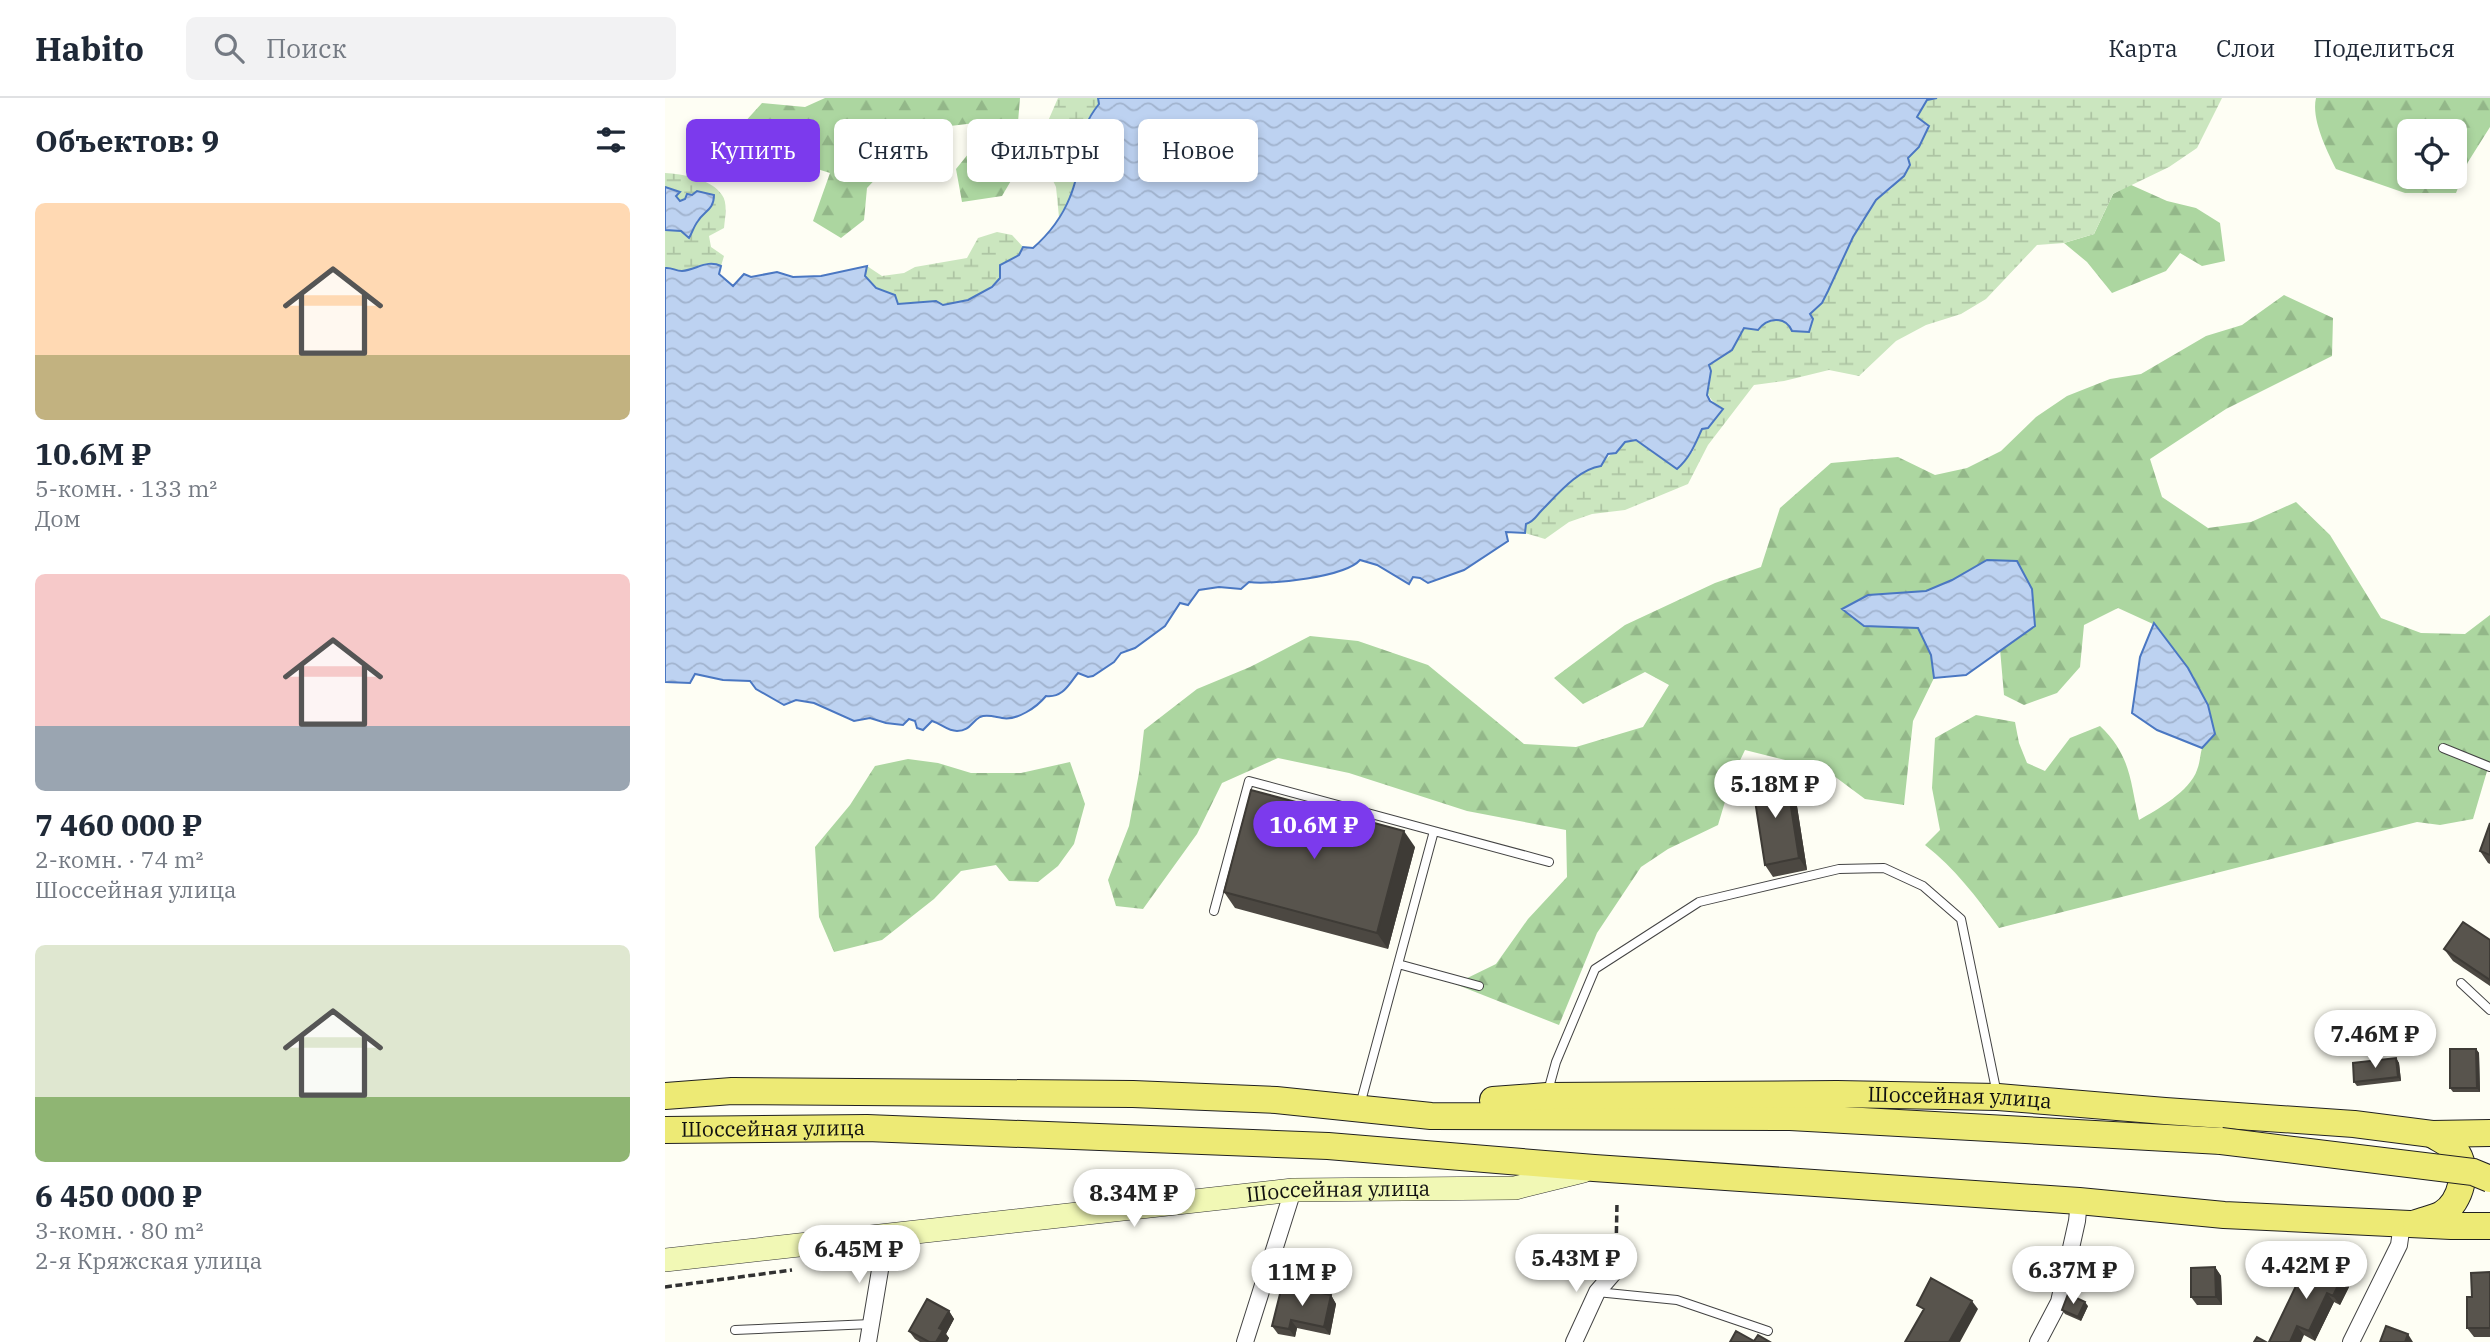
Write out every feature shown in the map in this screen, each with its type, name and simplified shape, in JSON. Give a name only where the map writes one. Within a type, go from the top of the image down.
[{"type":"main road","name":"Шоссейная улица","points":[[665,1096],[732,1091],[1133,1094],[1276,1100],[1431,1116],[1790,1116],[2221,1141],[2473,1172],[2490,1179]]},
{"type":"main road","name":"Шоссейная улица","points":[[1431,1116],[1491,1100],[1547,1096],[1837,1094],[1998,1097],[2354,1124],[2432,1134],[2490,1133]]},
{"type":"main road","name":"Шоссейная улица","points":[[665,1129],[867,1128],[1328,1146],[1594,1168],[2079,1200],[2224,1215],[2451,1226]]},
{"type":"main road","points":[[2407,1224],[2442,1214],[2457,1199],[2463,1174],[2460,1160],[2454,1149],[2432,1134]]},
{"type":"main road","name":"Шоссейная улица","points":[[665,1260],[1293,1190],[1515,1188],[1594,1168]]},
{"type":"main road","points":[[2451,1226],[2490,1226]]},
{"type":"main road","points":[[2451,1226],[2490,1238]]},
{"type":"street","points":[[1245,1342],[1293,1190]]},
{"type":"street","points":[[2038,1342],[2059,1302],[2079,1200]]},
{"type":"street","points":[[2351,1342],[2407,1224]]},
{"type":"street","points":[[868,1342],[886,1234]]},
{"type":"street","points":[[1574,1342],[1597,1292],[1616,1270]]},
{"type":"lane","points":[[2443,748],[2490,767]]},
{"type":"lane","points":[[1214,911],[1249,782],[1549,862]]},
{"type":"lane","points":[[1359,1108],[1434,831]]},
{"type":"lane","points":[[1547,1096],[1556,1062],[1595,969],[1699,902],[1839,869],[1884,868],[1923,886],[1961,919],[1998,1097]]},
{"type":"lane","points":[[1398,964],[1479,986]]},
{"type":"lane","points":[[2461,983],[2490,1010]]},
{"type":"lane","points":[[1597,1292],[1678,1300],[1768,1331]]},
{"type":"lane","points":[[736,1330],[871,1324]]},
{"type":"path","points":[[1616,1270],[1617,1202]]},
{"type":"path","points":[[665,1287],[792,1270]]},
{"type":"green space","points":[[825,98],[1020,98],[1018,119],[967,119],[967,124],[953,126],[953,119],[834,119],[834,182],[873,182],[867,188],[864,220],[841,238],[813,221],[830,173],[820,170],[820,119],[748,119],[762,103],[805,107]]},
{"type":"green space","points":[[1058,98],[1098,98],[1099,104],[1089,119],[1049,119]]},
{"type":"green space","points":[[2222,98],[2197,148],[2169,167],[2113,194],[2094,234],[2064,243],[2037,245],[1986,299],[1961,314],[1926,325],[1896,341],[1859,376],[1829,370],[1754,385],[1708,445],[1688,484],[1625,510],[1592,514],[1569,522],[1545,539],[1525,533],[1525,524],[1533,520],[1568,484],[1584,472],[1601,466],[1625,441],[1636,440],[1671,464],[1683,464],[1693,451],[1702,429],[1708,428],[1722,409],[1709,395],[1708,365],[1732,350],[1744,328],[1777,320],[1788,324],[1792,331],[1801,330],[1815,307],[1822,303],[1853,237],[1876,200],[1892,188],[1908,158],[1919,147],[1929,126],[1917,117],[1927,100]]},
{"type":"green space","points":[[2316,98],[2490,98],[2490,127],[2467,165],[2467,119],[2397,119],[2397,189],[2458,189],[2456,193],[2405,193],[2336,169],[2321,135],[2316,115]]},
{"type":"green space","points":[[967,155],[967,182],[1010,182],[1002,196],[962,202],[956,169]]},
{"type":"green space","points":[[665,173],[686,176],[686,182],[706,182],[722,195],[726,206],[724,228],[709,236],[711,247],[724,256],[721,266],[706,264],[682,271],[665,268]]},
{"type":"green space","points":[[1054,182],[1074,182],[1070,198],[1059,217]]},
{"type":"green space","points":[[2129,184],[2167,201],[2196,208],[2220,223],[2225,261],[2202,266],[2180,253],[2166,271],[2112,293],[2087,262],[2064,243],[2094,234],[2113,194]]},
{"type":"green space","points":[[997,232],[1012,235],[1023,247],[1010,268],[993,285],[959,302],[898,304],[895,296],[876,288],[865,276],[867,266],[882,276],[967,258],[978,238]]},
{"type":"green space","points":[[2284,295],[2333,318],[2332,356],[2226,409],[2150,459],[2162,497],[2208,528],[2251,522],[2296,502],[2330,535],[2381,618],[2421,633],[2465,634],[2490,615],[2490,761],[2473,819],[2440,825],[2417,822],[1999,928],[1956,873],[1925,845],[1940,830],[1932,788],[1935,738],[1976,715],[2015,722],[2027,763],[2045,771],[2070,738],[2100,726],[2124,758],[2139,820],[2188,785],[2198,767],[2202,748],[2157,730],[2132,713],[2140,657],[2153,624],[2118,608],[2084,625],[2080,667],[2057,693],[2024,705],[2004,695],[2000,649],[1966,675],[1934,678],[1913,721],[1904,805],[1865,799],[1826,770],[1745,750],[1733,775],[1718,825],[1668,849],[1641,867],[1597,933],[1559,1025],[1455,984],[1496,964],[1528,919],[1567,877],[1566,830],[1467,811],[1349,773],[1278,758],[1222,783],[1197,834],[1143,909],[1116,906],[1108,880],[1129,826],[1144,730],[1197,689],[1250,667],[1310,636],[1358,641],[1428,665],[1524,744],[1576,747],[1643,727],[1669,685],[1645,672],[1583,704],[1554,678],[1625,625],[1715,583],[1761,567],[1780,508],[1831,463],[1898,457],[1935,475],[1967,468],[2001,451],[2036,417],[2067,396],[2110,379],[2141,374],[2206,336],[2242,325]]},
{"type":"green space","points":[[908,759],[938,763],[971,773],[1021,773],[1070,762],[1085,804],[1074,844],[1058,866],[1038,882],[1009,881],[996,865],[961,871],[934,899],[882,940],[834,952],[819,917],[815,847],[850,805],[875,766]]},
{"type":"water","points":[[1098,98],[1937,98],[1927,100],[1917,117],[1929,126],[1919,147],[1908,158],[1910,165],[1904,176],[1876,200],[1853,237],[1822,303],[1810,314],[1813,319],[1809,332],[1792,331],[1781,320],[1766,323],[1758,330],[1744,328],[1732,350],[1709,365],[1711,371],[1707,395],[1710,401],[1723,409],[1708,428],[1702,429],[1682,465],[1677,469],[1636,440],[1625,442],[1616,453],[1608,454],[1601,466],[1584,472],[1568,483],[1526,524],[1525,533],[1506,532],[1508,541],[1464,570],[1428,583],[1413,577],[1409,584],[1377,565],[1360,560],[1352,566],[1324,575],[1274,582],[1249,582],[1241,589],[1219,587],[1199,590],[1188,605],[1180,603],[1165,626],[1135,648],[1121,653],[1114,662],[1093,676],[1078,673],[1061,693],[1046,696],[1026,712],[1008,718],[983,716],[961,731],[950,730],[932,721],[923,730],[917,728],[915,721],[909,719],[903,725],[870,718],[854,721],[814,703],[796,700],[784,705],[756,689],[750,681],[723,680],[695,674],[690,683],[665,682],[665,268],[682,271],[716,264],[721,266],[719,274],[733,286],[744,274],[751,277],[777,272],[793,277],[821,276],[867,266],[865,276],[876,288],[895,295],[898,304],[936,301],[943,305],[968,300],[992,287],[1000,278],[1000,265],[1019,255],[1023,247],[1033,248],[1050,231],[1067,204],[1075,182],[1124,182],[1124,119],[1090,119],[1099,104]]},
{"type":"water","points":[[665,187],[680,192],[676,196],[680,201],[685,199],[687,194],[692,195],[697,191],[714,195],[711,207],[700,218],[689,238],[681,231],[665,230]]},
{"type":"water","points":[[1987,560],[2017,561],[2032,589],[2035,626],[1966,675],[1934,678],[1931,655],[1918,628],[1864,626],[1842,609],[1868,595],[1926,591]]},
{"type":"water","points":[[2154,623],[2188,668],[2208,705],[2215,734],[2202,748],[2157,730],[2132,713],[2140,657]]},
{"type":"building","points":[[1786,775],[1799,858],[1765,865],[1752,781]]},
{"type":"building","points":[[1251,790],[1404,831],[1377,933],[1224,892]]},
{"type":"building","points":[[2490,823],[2490,855],[2480,851]]},
{"type":"building","points":[[2463,922],[2490,940],[2490,980],[2444,949]]},
{"type":"building","points":[[2450,1049],[2476,1049],[2477,1088],[2450,1088]]},
{"type":"building","points":[[2396,1058],[2398,1077],[2354,1082],[2353,1063]]},
{"type":"building","points":[[2308,1261],[2342,1277],[2333,1296],[2327,1293],[2309,1331],[2297,1326],[2290,1342],[2269,1342]]},
{"type":"building","points":[[2215,1267],[2216,1297],[2191,1297],[2191,1268]]},
{"type":"building","points":[[2490,1272],[2490,1328],[2467,1328],[2467,1297],[2472,1297],[2471,1273]]},
{"type":"building","points":[[1931,1278],[1972,1301],[1949,1342],[1905,1342],[1924,1309],[1917,1305]]},
{"type":"building","points":[[1297,1288],[1331,1295],[1324,1327],[1291,1320],[1289,1329],[1272,1326],[1281,1290],[1296,1293]]},
{"type":"building","points":[[2068,1294],[2085,1302],[2078,1317],[2062,1310]]},
{"type":"building","points":[[927,1299],[949,1311],[939,1328],[943,1330],[936,1342],[929,1342],[909,1331]]},
{"type":"building","points":[[2386,1326],[2408,1334],[2405,1342],[2380,1342]]},
{"type":"building","points":[[1736,1331],[1754,1341],[1758,1335],[1770,1342],[1730,1342]]}]
